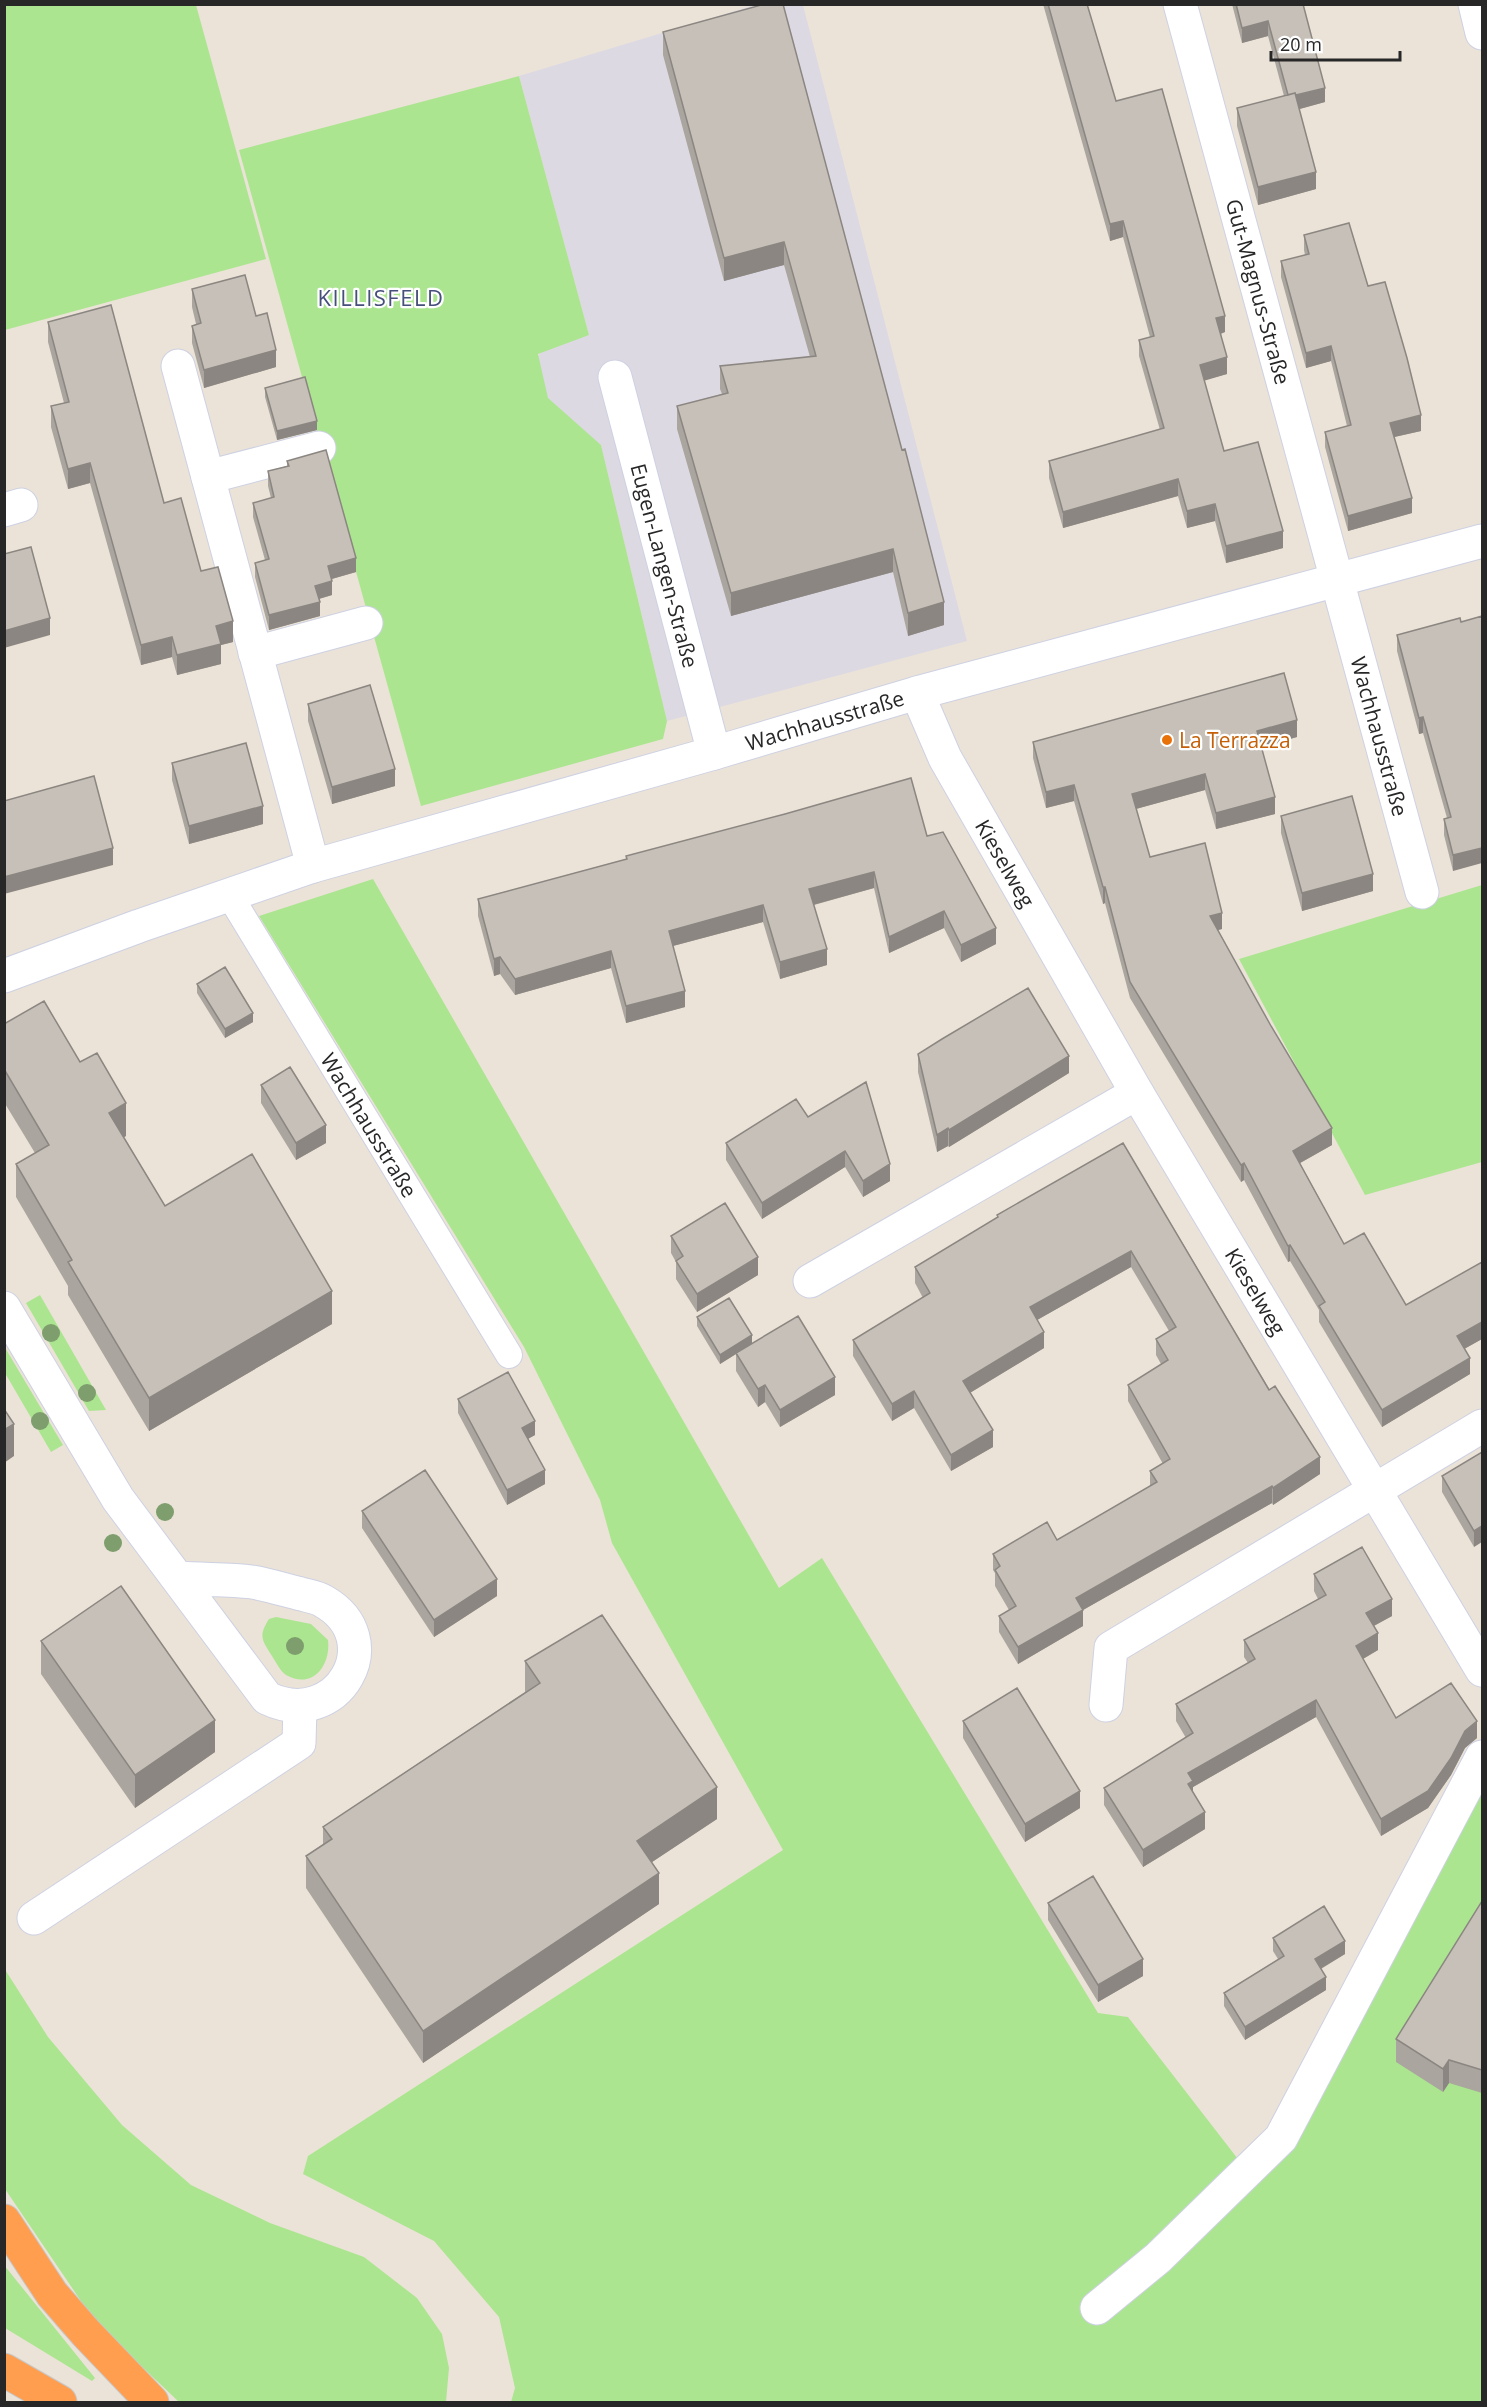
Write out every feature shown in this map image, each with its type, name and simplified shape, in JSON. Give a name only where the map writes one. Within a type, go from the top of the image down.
[{"type":"highway","points":[[4,2221],[52,2294],[152,2403]]},
{"type":"highway","points":[[4,2370],[60,2403]]},
{"type":"street","name":"Gut-Magnus-Straße","points":[[1180,4],[1336,580]]},
{"type":"street","points":[[1475,4],[1482,33]]},
{"type":"street","points":[[178,366],[313,866]]},
{"type":"street","name":"Eugen-Langen-Straße","points":[[615,377],[714,753]]},
{"type":"street","points":[[207,477],[319,448]]},
{"type":"street","name":"Wachhausstraße","points":[[4,976],[139,926],[313,866],[917,693],[1482,541]]},
{"type":"street","name":"Wachhausstraße","points":[[1336,580],[1422,892]]},
{"type":"street","points":[[255,653],[366,623]]},
{"type":"street","name":"Kieselweg","points":[[917,693],[945,758],[1137,1094],[1482,1670]]},
{"type":"street","points":[[810,1281],[1137,1094]]},
{"type":"street","points":[[4,1308],[118,1499],[267,1698],[282,1706],[300,1707],[315,1704],[335,1692],[350,1672],[355,1656],[354,1638],[348,1621],[322,1600],[252,1582],[179,1578]]},
{"type":"street","points":[[1106,1705],[1111,1648],[1482,1426]]},
{"type":"street","points":[[34,1918],[299,1743],[300,1707]]},
{"type":"street","points":[[1097,2308],[1158,2258],[1281,2138],[1482,1757]]},
{"type":"lane","name":"Wachhausstraße","points":[[230,896],[509,1355]]},
{"type":"shaded area","points":[[755,5],[803,5],[967,641],[667,721],[601,445],[521,381],[543,349],[589,335],[519,76]]},
{"type":"green space","points":[[5,4],[196,5],[266,259],[5,330]]},
{"type":"green space","points":[[519,76],[589,335],[538,354],[548,398],[601,445],[667,721],[663,739],[421,806],[239,150]]},
{"type":"green space","points":[[373,879],[779,1588],[822,1558],[1098,2013],[1128,2017],[1255,2181],[1482,1777],[1482,2402],[511,2402],[515,2388],[499,2317],[434,2241],[303,2174],[308,2156],[783,1850],[612,1543],[600,1500],[524,1347],[259,916]]},
{"type":"green space","points":[[1482,885],[1482,1162],[1365,1195],[1239,959]]},
{"type":"green space","points":[[40,1295],[106,1410],[89,1411],[26,1303]]},
{"type":"green space","points":[[4,1346],[63,1445],[51,1452],[5,1373]]},
{"type":"green space","points":[[276,1617],[311,1624],[328,1640],[323,1666],[312,1677],[296,1679],[286,1675],[269,1651],[262,1634],[269,1619]]},
{"type":"green space","points":[[4,1968],[48,2037],[122,2125],[191,2185],[270,2223],[364,2257],[417,2298],[442,2334],[449,2368],[446,2402],[179,2402],[114,2340],[83,2304],[5,2189]]},
{"type":"green space","points":[[4,2265],[95,2378],[92,2381],[5,2328]]},
{"type":"building","points":[[765,4],[783,4],[902,450],[905,449],[944,602],[908,613],[893,549],[731,593],[677,406],[728,393],[720,366],[816,356],[784,242],[724,258],[663,32]]},
{"type":"building","points":[[1048,4],[1087,4],[1116,101],[1162,89],[1225,316],[1216,318],[1227,357],[1200,365],[1224,451],[1258,442],[1283,531],[1226,546],[1215,504],[1187,511],[1178,479],[1063,512],[1049,461],[1164,428],[1139,340],[1154,336],[1123,221],[1110,224]]},
{"type":"building","points":[[1236,4],[1303,4],[1325,88],[1288,95],[1268,21],[1242,28]]},
{"type":"building","points":[[1295,93],[1316,172],[1258,187],[1237,108]]},
{"type":"building","points":[[1349,223],[1368,286],[1385,282],[1421,415],[1390,423],[1412,498],[1348,516],[1325,432],[1351,425],[1331,346],[1306,353],[1281,261],[1309,254],[1304,235]]},
{"type":"building","points":[[245,275],[256,316],[267,313],[276,350],[204,370],[192,326],[201,323],[192,289]]},
{"type":"building","points":[[111,305],[164,503],[181,498],[201,571],[218,567],[233,621],[216,626],[221,644],[177,655],[172,637],[141,645],[90,463],[68,469],[51,406],[69,402],[48,322]]},
{"type":"building","points":[[305,377],[317,421],[277,431],[265,388]]},
{"type":"building","points":[[326,450],[356,558],[328,566],[332,581],[315,586],[320,602],[269,615],[255,563],[269,559],[253,503],[274,497],[268,471],[289,466],[287,461]]},
{"type":"building","points":[[31,547],[50,618],[4,631],[4,554]]},
{"type":"building","points":[[1482,616],[1482,848],[1453,855],[1444,819],[1451,817],[1423,717],[1419,718],[1397,635],[1460,618],[1461,622]]},
{"type":"building","points":[[1284,673],[1297,720],[1257,731],[1275,797],[1216,813],[1205,774],[1132,794],[1150,857],[1205,843],[1222,913],[1210,916],[1271,1026],[1332,1128],[1293,1151],[1344,1244],[1364,1233],[1406,1305],[1482,1262],[1482,1322],[1457,1336],[1470,1358],[1382,1410],[1319,1306],[1325,1302],[1290,1245],[1288,1246],[1244,1163],[1241,1165],[1130,982],[1105,887],[1103,887],[1074,785],[1046,792],[1033,742]]},
{"type":"building","points":[[370,685],[395,769],[332,787],[308,704]]},
{"type":"building","points":[[246,743],[263,806],[189,826],[172,763]]},
{"type":"building","points":[[94,776],[113,848],[4,877],[4,801]]},
{"type":"building","points":[[911,778],[927,836],[943,832],[996,928],[961,945],[944,911],[889,937],[874,872],[809,889],[827,949],[780,962],[763,905],[669,931],[685,991],[626,1006],[611,951],[515,979],[500,957],[494,959],[478,899]]},
{"type":"building","points":[[1352,796],[1373,874],[1302,893],[1281,816]]},
{"type":"building","points":[[225,967],[253,1013],[225,1029],[197,984]]},
{"type":"building","points":[[1028,988],[1069,1056],[949,1130],[948,1128],[937,1135],[918,1054]]},
{"type":"building","points":[[44,1001],[80,1062],[97,1053],[126,1103],[109,1113],[165,1206],[252,1154],[332,1291],[149,1398],[68,1262],[72,1260],[16,1164],[49,1145],[4,1069],[4,1024]]},
{"type":"building","points":[[290,1067],[326,1125],[296,1143],[261,1085]]},
{"type":"building","points":[[866,1082],[890,1164],[863,1181],[845,1151],[762,1203],[726,1143],[796,1099],[808,1117]]},
{"type":"building","points":[[1123,1143],[1269,1390],[1275,1386],[1320,1457],[1273,1488],[1272,1486],[1076,1598],[1083,1610],[1018,1647],[999,1616],[1016,1606],[995,1570],[1000,1566],[993,1554],[1047,1522],[1057,1540],[1157,1482],[1150,1471],[1170,1459],[1128,1385],[1168,1360],[1156,1339],[1176,1327],[1131,1251],[1030,1307],[1044,1332],[963,1381],[993,1430],[951,1455],[914,1391],[892,1404],[853,1340],[930,1293],[915,1267],[998,1217],[997,1215]]},
{"type":"building","points":[[725,1203],[758,1257],[697,1294],[676,1261],[683,1256],[671,1236]]},
{"type":"building","points":[[729,1298],[752,1335],[720,1355],[697,1317]]},
{"type":"building","points":[[798,1316],[835,1377],[780,1410],[765,1385],[758,1389],[736,1353]]},
{"type":"building","points":[[508,1372],[535,1421],[522,1428],[545,1470],[507,1490],[458,1399]]},
{"type":"building","points":[[4,1409],[14,1424],[4,1430]]},
{"type":"building","points":[[1482,1452],[1482,1526],[1474,1531],[1442,1476]]},
{"type":"building","points":[[425,1470],[497,1579],[434,1620],[362,1511]]},
{"type":"building","points":[[1362,1547],[1392,1599],[1366,1613],[1378,1633],[1356,1646],[1396,1718],[1451,1683],[1477,1721],[1465,1731],[1451,1758],[1428,1791],[1381,1819],[1316,1700],[1188,1773],[1193,1781],[1188,1784],[1205,1812],[1143,1850],[1104,1788],[1193,1733],[1176,1704],[1255,1659],[1244,1640],[1326,1595],[1314,1574]]},
{"type":"building","points":[[121,1586],[215,1720],[135,1775],[41,1641]]},
{"type":"building","points":[[602,1615],[717,1787],[637,1841],[659,1873],[423,2031],[306,1856],[332,1839],[323,1827],[540,1683],[525,1661]]},
{"type":"building","points":[[1017,1688],[1080,1791],[1025,1824],[963,1721]]},
{"type":"building","points":[[1093,1876],[1143,1959],[1098,1985],[1048,1903]]},
{"type":"building","points":[[1482,1901],[1482,2070],[1449,2060],[1443,2069],[1396,2039]]},
{"type":"building","points":[[1324,1906],[1345,1941],[1315,1959],[1326,1977],[1245,2027],[1224,1993],[1284,1956],[1273,1938]]},
{"type":"place","name":"La Terrazza","points":[[1167,740]]},
{"type":"district","name":"KILLISFELD","points":[[381,297]]}]
